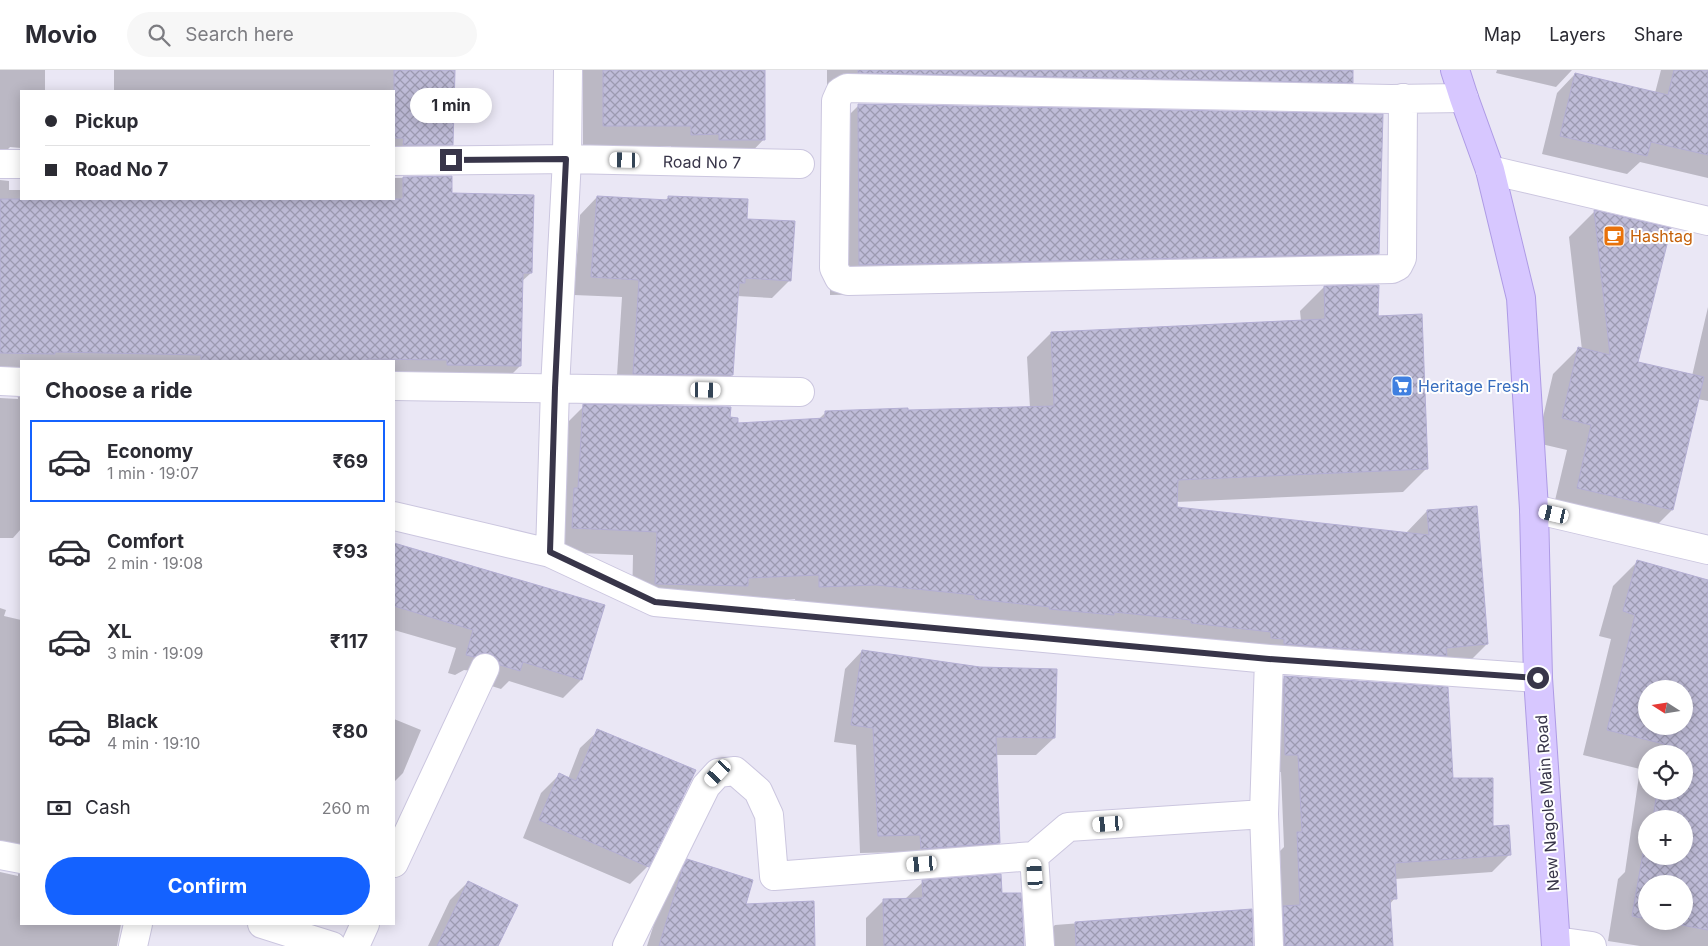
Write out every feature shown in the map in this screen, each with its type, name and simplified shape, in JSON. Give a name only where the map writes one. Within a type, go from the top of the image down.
[{"type":"street","points":[[550,552],[568,70]]},
{"type":"street","name":"New Nagole Main Road","points":[[1455,70],[1490,170],[1521,298],[1534,509],[1538,678],[1556,944]]},
{"type":"street","points":[[1403,98],[1402,258],[1398,266],[1392,270],[848,281],[839,278],[834,268],[836,101],[840,92],[846,88],[1464,98]]},
{"type":"street","name":"Road No 7","points":[[395,160],[566,159],[800,164]]},
{"type":"street","points":[[0,164],[20,164]]},
{"type":"street","points":[[1490,170],[1708,221]]},
{"type":"street","points":[[0,381],[20,382]]},
{"type":"street","points":[[395,386],[800,392]]},
{"type":"street","points":[[1534,509],[1708,550]]},
{"type":"street","points":[[395,516],[550,552],[655,602],[1269,659],[1538,678]]},
{"type":"street","points":[[1269,659],[1264,814],[1269,946]]},
{"type":"street","points":[[395,861],[485,668]]},
{"type":"street","points":[[627,946],[706,786],[718,773],[735,771],[758,791],[769,815],[774,876],[1034,856],[1068,827],[1264,814]]},
{"type":"street","points":[[0,854],[20,859]]},
{"type":"street","points":[[1034,856],[1040,946]]},
{"type":"street","points":[[133,946],[138,925]]},
{"type":"street","points":[[265,925],[332,946]]},
{"type":"street","points":[[355,946],[365,925]]},
{"type":"street","points":[[1556,944],[1592,946]]},
{"type":"building","points":[[394,70],[455,70],[453,145],[403,145],[404,138],[395,138]]},
{"type":"building","points":[[603,70],[765,70],[765,140],[719,140],[719,134],[691,135],[691,126],[603,126]]},
{"type":"building","points":[[858,70],[1353,70],[1353,83],[858,73]]},
{"type":"building","points":[[1674,70],[1708,70],[1708,155],[1651,142],[1647,156],[1560,136],[1575,73],[1668,95]]},
{"type":"building","points":[[858,104],[1383,114],[1379,254],[859,265]]},
{"type":"building","points":[[452,176],[452,193],[534,195],[532,273],[523,273],[521,366],[447,365],[447,360],[201,360],[201,355],[55,352],[55,354],[0,353],[0,199],[395,200],[403,199],[403,177]]},
{"type":"building","points":[[597,196],[668,200],[668,196],[748,199],[747,219],[795,221],[791,281],[745,278],[745,283],[739,283],[733,375],[633,374],[639,280],[591,277]]},
{"type":"building","points":[[1594,210],[1671,228],[1638,362],[1704,377],[1673,510],[1577,488],[1591,425],[1562,418],[1578,347],[1610,355]]},
{"type":"building","points":[[1379,285],[1378,316],[1422,314],[1428,469],[1178,480],[1177,507],[1429,535],[1427,510],[1477,506],[1488,644],[1446,648],[1447,656],[1284,644],[1284,639],[1271,638],[1271,632],[1191,623],[1191,620],[1114,612],[1114,615],[1049,609],[1050,607],[975,599],[975,595],[876,585],[819,587],[819,575],[748,578],[748,586],[655,584],[657,532],[572,528],[574,488],[578,488],[583,404],[731,407],[730,417],[738,418],[738,423],[825,418],[825,411],[1054,406],[1051,332],[1325,319],[1324,286]]},
{"type":"building","points":[[395,543],[605,605],[582,680],[523,662],[520,671],[500,665],[491,654],[483,653],[474,657],[466,655],[473,630],[395,606]]},
{"type":"building","points":[[1637,560],[1708,580],[1708,930],[1693,927],[1693,875],[1639,875],[1641,865],[1693,865],[1693,810],[1654,810],[1656,800],[1693,800],[1693,745],[1664,745],[1607,730],[1635,615],[1623,611]]},
{"type":"building","points":[[862,650],[980,667],[1057,669],[1055,738],[996,737],[1000,843],[921,849],[920,835],[878,836],[873,728],[851,725]]},
{"type":"building","points":[[1284,676],[1448,687],[1453,778],[1493,778],[1493,826],[1509,825],[1511,855],[1395,863],[1397,899],[1390,899],[1393,946],[1285,946],[1283,906],[1300,905],[1297,832],[1302,832],[1298,755],[1285,755]]},
{"type":"building","points":[[597,729],[696,770],[649,867],[539,820],[559,773],[576,781]]},
{"type":"building","points":[[687,859],[753,880],[746,904],[814,901],[815,946],[659,946]]},
{"type":"building","points":[[1001,874],[1002,893],[1021,893],[1024,946],[884,946],[883,899],[923,898],[922,880]]},
{"type":"building","points":[[468,881],[518,905],[498,946],[437,946]]},
{"type":"building","points":[[1638,882],[1638,917],[1632,916]]},
{"type":"building","points":[[1252,909],[1253,946],[1076,946],[1075,922]]},
{"type":"place","name":"Hashtag","points":[[1614,236]]},
{"type":"place","name":"Heritage Fresh","points":[[1402,386]]},
{"type":"route","points":[[451,160],[566,159],[555,388],[550,552],[568,561],[655,602],[1269,659],[1538,678]]}]
